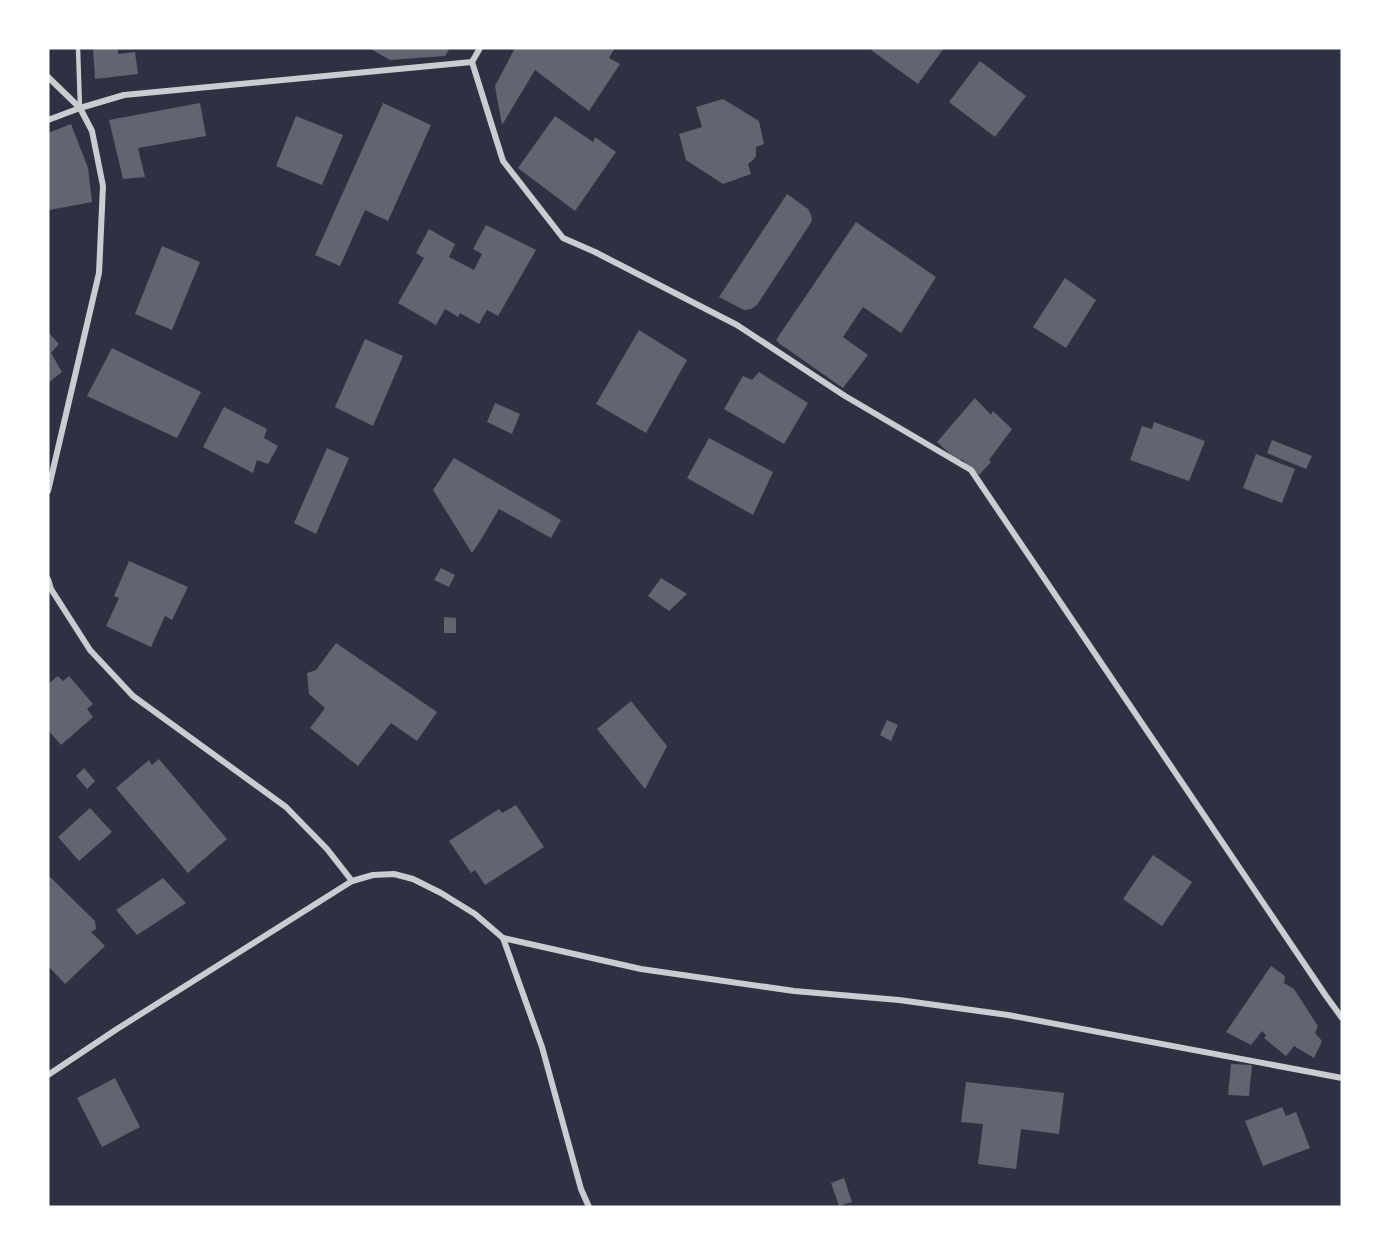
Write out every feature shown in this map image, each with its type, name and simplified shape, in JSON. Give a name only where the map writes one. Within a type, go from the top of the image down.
[{"type":"street","points":[[480,48],[472,62],[503,161],[562,238],[595,252],[737,325],[845,396],[971,470],[1342,1018]]},
{"type":"street","points":[[48,120],[124,95],[472,62]]},
{"type":"street","points":[[48,77],[80,108],[92,131],[103,186],[99,273],[48,491]]},
{"type":"street","points":[[48,579],[51,590],[90,650],[133,696],[286,807],[327,849],[352,881]]},
{"type":"street","points":[[48,1075],[352,881],[373,875],[394,874],[413,879],[441,893],[475,914],[503,938],[641,969],[794,991],[899,1000],[1008,1015],[1342,1078]]},
{"type":"street","points":[[503,938],[542,1047],[588,1207]]},
{"type":"lane","points":[[78,48],[80,108]]},
{"type":"building","points":[[93,48],[118,48],[118,54],[135,52],[138,74],[95,79]]},
{"type":"building","points":[[369,48],[450,48],[445,56],[390,60]]},
{"type":"building","points":[[515,48],[615,48],[609,58],[620,64],[589,111],[535,70],[502,125],[495,86]]},
{"type":"building","points":[[873,48],[944,48],[918,84],[871,50]]},
{"type":"building","points":[[980,61],[1026,96],[995,137],[949,102]]},
{"type":"building","points":[[723,99],[759,121],[764,144],[756,147],[756,156],[748,164],[751,174],[723,184],[686,160],[679,134],[702,127],[696,107]]},
{"type":"building","points":[[200,103],[206,136],[138,148],[145,177],[123,179],[109,120]]},
{"type":"building","points":[[383,103],[431,125],[388,221],[365,210],[340,266],[315,255]]},
{"type":"building","points":[[296,116],[343,135],[322,185],[276,166]]},
{"type":"building","points":[[555,116],[593,142],[595,137],[616,152],[575,211],[518,168]]},
{"type":"building","points":[[71,124],[88,168],[92,202],[49,210],[48,133]]},
{"type":"building","points":[[787,194],[808,209],[812,221],[757,305],[744,310],[719,297]]},
{"type":"building","points":[[856,222],[936,277],[901,333],[863,307],[843,337],[868,355],[843,388],[776,340]]},
{"type":"building","points":[[486,225],[536,250],[498,316],[487,310],[479,324],[460,313],[458,317],[445,309],[436,325],[398,303],[424,258],[416,253],[429,229],[455,244],[449,257],[474,270],[482,254],[473,249]]},
{"type":"building","points":[[162,246],[200,262],[172,330],[135,314]]},
{"type":"building","points":[[1065,278],[1096,300],[1066,348],[1033,327]]},
{"type":"building","points":[[639,330],[687,360],[646,433],[596,404]]},
{"type":"building","points":[[48,332],[59,344],[51,353],[62,372],[48,383]]},
{"type":"building","points":[[365,339],[403,356],[373,426],[335,407]]},
{"type":"building","points":[[112,348],[201,392],[177,438],[87,396]]},
{"type":"building","points":[[759,372],[808,403],[784,444],[724,409],[743,376],[752,380]]},
{"type":"building","points":[[975,398],[991,415],[993,411],[1012,429],[989,460],[991,462],[979,475],[961,459],[959,462],[937,442]]},
{"type":"building","points":[[495,403],[520,414],[512,434],[487,422]]},
{"type":"building","points":[[224,407],[267,429],[264,438],[278,446],[268,464],[257,460],[253,473],[203,447]]},
{"type":"building","points":[[1154,422],[1205,441],[1189,481],[1130,460],[1142,426],[1152,429]]},
{"type":"building","points":[[709,438],[773,472],[753,515],[687,478]]},
{"type":"building","points":[[1272,440],[1312,456],[1306,469],[1267,453]]},
{"type":"building","points":[[327,448],[349,458],[316,534],[294,523]]},
{"type":"building","points":[[1256,454],[1295,469],[1282,503],[1243,488]]},
{"type":"building","points":[[454,458],[561,520],[551,538],[499,509],[472,553],[433,490]]},
{"type":"building","points":[[129,561],[188,587],[172,620],[165,616],[151,647],[106,626],[119,598],[114,596]]},
{"type":"building","points":[[441,568],[455,575],[449,587],[434,580]]},
{"type":"building","points":[[661,578],[687,594],[669,611],[648,596]]},
{"type":"building","points":[[444,617],[456,618],[456,633],[444,633]]},
{"type":"building","points":[[336,643],[437,712],[417,741],[391,723],[358,766],[310,728],[325,708],[309,694],[307,673],[316,670]]},
{"type":"building","points":[[58,676],[63,681],[69,676],[93,704],[87,709],[93,717],[61,745],[48,730],[48,684]]},
{"type":"building","points":[[631,701],[667,746],[645,789],[597,729]]},
{"type":"building","points":[[887,720],[898,725],[891,741],[880,735]]},
{"type":"building","points":[[159,759],[227,839],[188,873],[116,788],[149,760],[152,765]]},
{"type":"building","points":[[84,768],[95,781],[87,789],[76,776]]},
{"type":"building","points":[[516,805],[544,847],[485,885],[475,870],[471,873],[449,841],[499,809],[502,813]]},
{"type":"building","points":[[90,808],[112,832],[79,861],[58,837]]},
{"type":"building","points":[[1153,855],[1192,882],[1162,926],[1123,899]]},
{"type":"building","points":[[48,875],[95,921],[96,929],[91,932],[105,946],[65,984],[48,966]]},
{"type":"building","points":[[163,878],[186,903],[137,935],[116,910]]},
{"type":"building","points":[[1271,966],[1285,976],[1284,983],[1294,989],[1318,1026],[1315,1033],[1322,1041],[1314,1058],[1294,1046],[1286,1056],[1264,1038],[1266,1035],[1262,1031],[1251,1045],[1226,1032]]},
{"type":"building","points":[[1231,1064],[1252,1065],[1249,1096],[1228,1095]]},
{"type":"building","points":[[115,1078],[140,1127],[102,1147],[77,1098]]},
{"type":"building","points":[[966,1082],[1064,1093],[1059,1134],[1021,1129],[1016,1169],[978,1164],[983,1124],[961,1122]]},
{"type":"building","points":[[1282,1107],[1286,1116],[1296,1112],[1310,1148],[1263,1166],[1245,1121]]},
{"type":"building","points":[[844,1178],[852,1202],[839,1206],[831,1183]]}]
